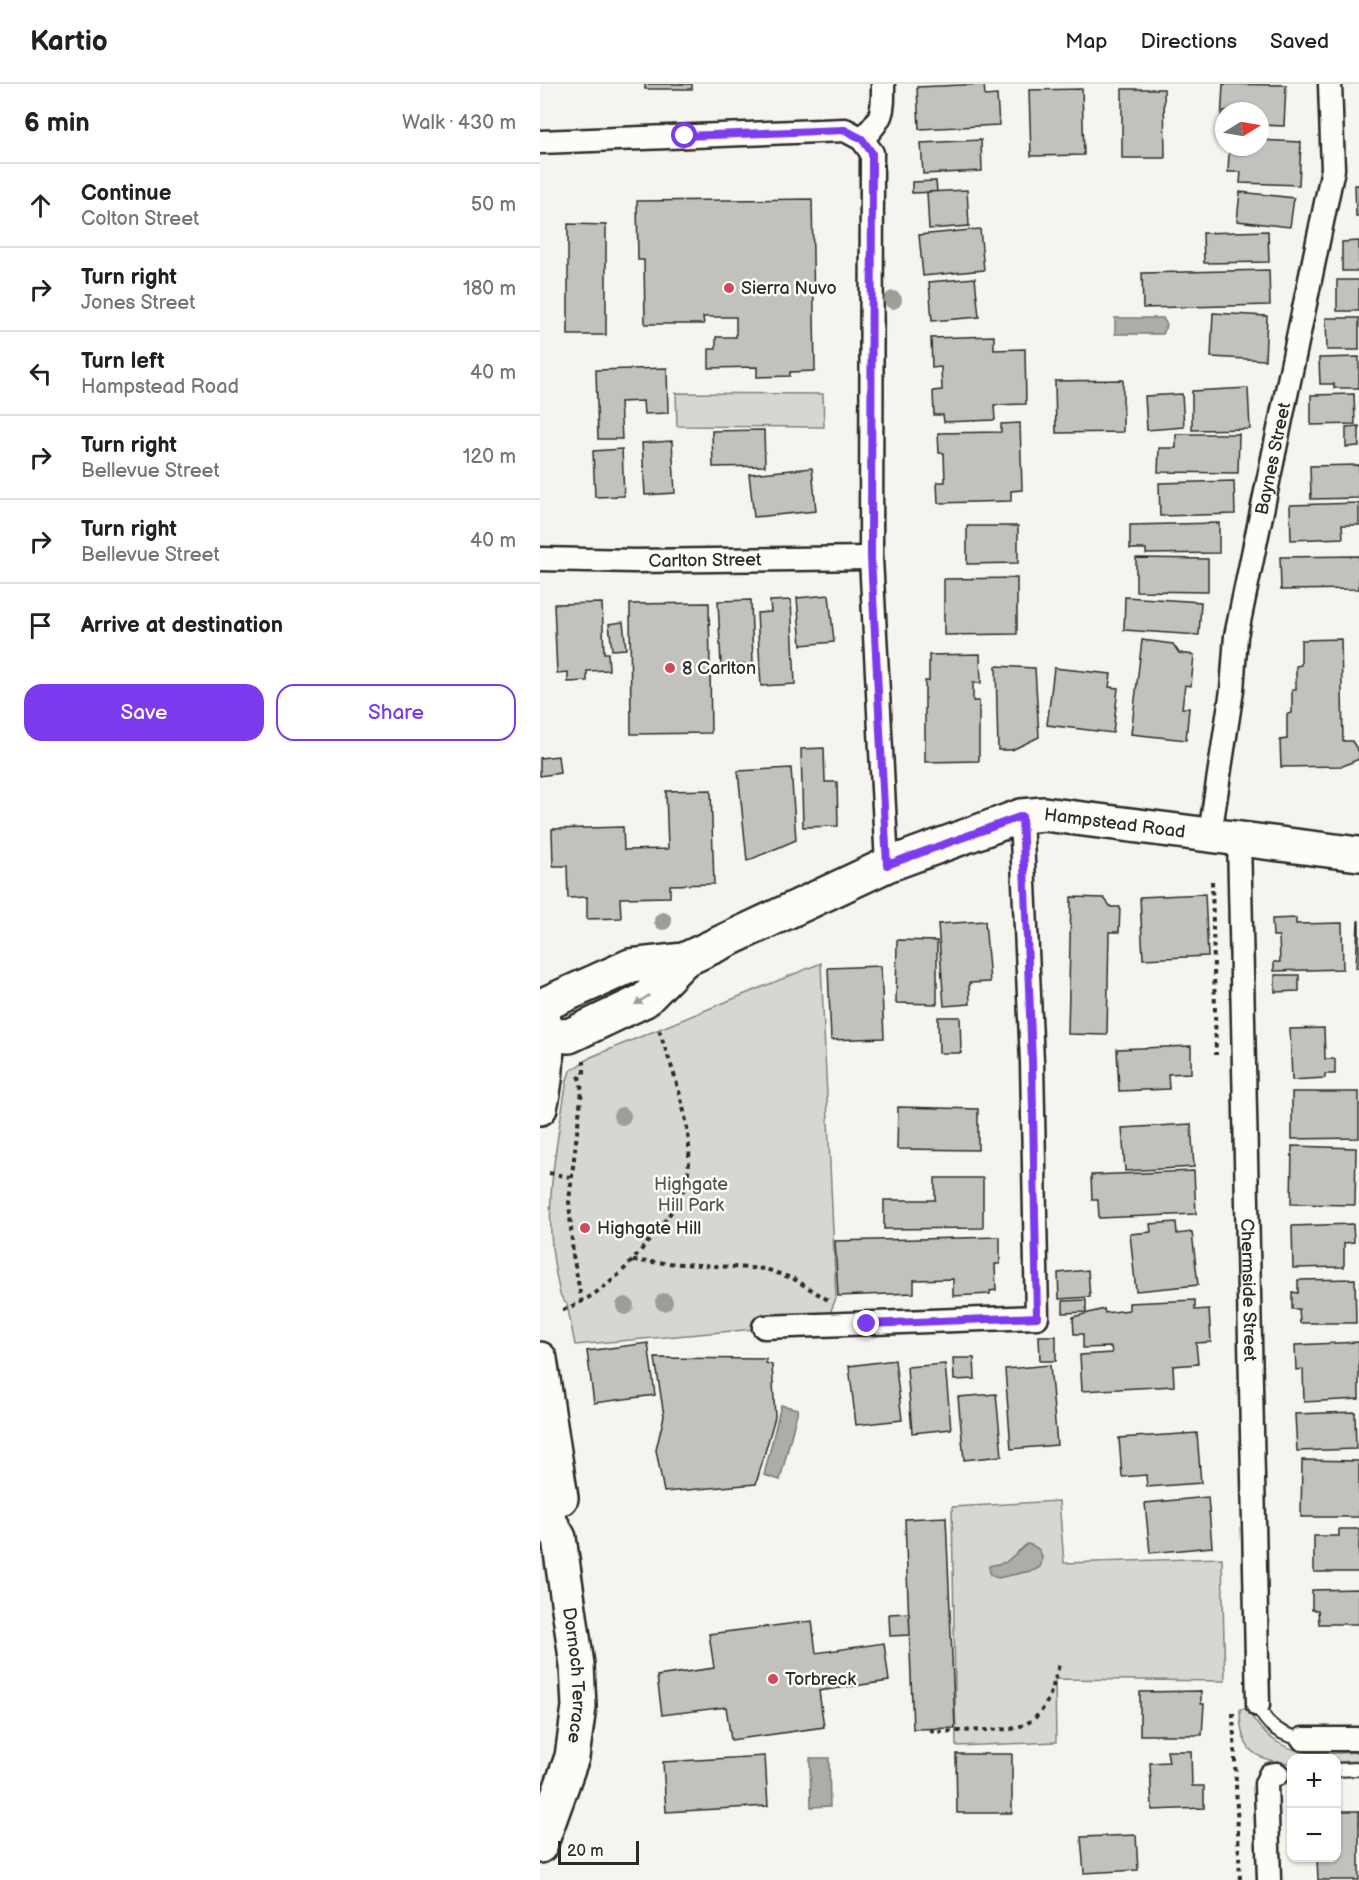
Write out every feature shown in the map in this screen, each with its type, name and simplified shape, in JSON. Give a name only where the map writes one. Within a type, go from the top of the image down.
[{"type":"street","points":[[862,139],[877,124],[883,110],[883,84]]},
{"type":"street","name":"Baynes Street","points":[[1225,836],[1232,690],[1238,627],[1333,169],[1330,84]]},
{"type":"street","points":[[540,142],[845,130],[862,139],[872,153],[871,558],[887,865]]},
{"type":"street","name":"Carlton Street","points":[[540,559],[635,561],[871,558]]},
{"type":"street","name":"Hampstead Road","points":[[542,1016],[630,966],[684,960],[887,865],[1022,816],[1044,814],[1359,854]]},
{"type":"street","points":[[764,1327],[1037,1317],[1032,1062],[1022,816]]},
{"type":"street","name":"Chermside Street","points":[[1225,836],[1258,1705]]},
{"type":"street","points":[[540,1108],[546,1072],[542,1016]]},
{"type":"street","name":"Dornoch Terrace","points":[[540,1359],[564,1516],[559,1538]]},
{"type":"street","name":"Dornoch Terrace","points":[[540,1472],[548,1518],[559,1538],[577,1665],[579,1707],[572,1757],[540,1846]]},
{"type":"street","points":[[1303,1739],[1359,1739]]},
{"type":"street","points":[[1269,1880],[1266,1784],[1270,1775],[1283,1773]]},
{"type":"lane","name":"Chermside Street","points":[[1258,1705],[1266,1720],[1279,1732],[1303,1739]]},
{"type":"lane","points":[[1341,1770],[1359,1768]]},
{"type":"path","points":[[563,1310],[582,1303],[633,1261],[666,1221],[682,1192],[689,1162],[687,1136],[680,1099],[657,1023]]},
{"type":"path","points":[[582,1303],[573,1256],[569,1201],[582,1090],[579,1078],[584,1074],[584,1065]]},
{"type":"path","points":[[549,1173],[570,1177]]},
{"type":"path","points":[[633,1261],[766,1269],[794,1279],[831,1302]]},
{"type":"path","points":[[932,1729],[933,1732],[1020,1727],[1044,1709],[1059,1665]]},
{"type":"green space","points":[[676,393],[823,394],[824,427],[677,426]]},
{"type":"green space","name":"Highgate Hill Park","points":[[821,963],[836,1298],[830,1313],[765,1315],[761,1317],[755,1329],[575,1345],[567,1304],[562,1299],[559,1289],[551,1228],[552,1179],[570,1071],[591,1057]]},
{"type":"green space","points":[[1059,1501],[1064,1563],[1222,1558],[1225,1681],[1055,1679],[1056,1742],[956,1746],[952,1507]]},
{"type":"green space","points":[[1240,1709],[1247,1709],[1258,1725],[1281,1744],[1294,1750],[1309,1752],[1359,1752],[1359,1761],[1341,1762],[1341,1754],[1287,1754],[1287,1763],[1267,1759],[1251,1750],[1242,1734]]},
{"type":"shaded area","points":[[1115,318],[1163,318],[1167,325],[1163,334],[1115,334]]},
{"type":"shaded area","points":[[781,1405],[798,1409],[780,1480],[764,1475]]},
{"type":"shaded area","points":[[1027,1544],[1038,1549],[1042,1555],[1040,1567],[998,1578],[990,1575],[989,1566],[1006,1562]]},
{"type":"shaded area","points":[[810,1758],[829,1758],[830,1806],[811,1807]]},
{"type":"building","points":[[645,84],[692,84],[692,89],[645,89]]},
{"type":"building","points":[[984,84],[985,96],[997,95],[999,125],[919,129],[917,87]]},
{"type":"building","points":[[1223,84],[1286,85],[1284,126],[1269,125],[1269,102],[1222,102]]},
{"type":"building","points":[[1082,89],[1084,155],[1031,156],[1029,90]]},
{"type":"building","points":[[1122,89],[1164,89],[1165,158],[1122,158]]},
{"type":"building","points":[[981,140],[982,171],[923,174],[921,143]]},
{"type":"building","points":[[1269,140],[1301,142],[1299,185],[1240,183],[1241,172],[1228,172],[1229,156],[1269,156]]},
{"type":"building","points":[[936,181],[937,192],[912,193],[912,182]]},
{"type":"building","points":[[1355,185],[1359,185],[1359,216],[1356,216]]},
{"type":"building","points":[[967,190],[969,226],[929,229],[927,192]]},
{"type":"building","points":[[1240,192],[1294,198],[1290,227],[1237,221]]},
{"type":"building","name":"Sierra Nuvo","points":[[812,199],[815,371],[790,372],[790,376],[757,377],[757,367],[709,368],[709,349],[716,349],[716,337],[736,337],[736,317],[703,317],[704,324],[645,324],[644,260],[638,260],[637,201]]},
{"type":"building","points":[[568,224],[606,225],[606,335],[568,335]]},
{"type":"building","points":[[980,229],[984,270],[923,276],[919,235]]},
{"type":"building","points":[[1268,231],[1269,262],[1204,263],[1203,233]]},
{"type":"building","points":[[1359,241],[1359,271],[1342,271],[1342,242]]},
{"type":"building","points":[[1269,270],[1270,305],[1143,308],[1142,273]]},
{"type":"building","points":[[975,278],[979,317],[932,321],[929,282]]},
{"type":"building","points":[[1337,280],[1359,280],[1359,311],[1337,311]]},
{"type":"building","points":[[1213,313],[1267,316],[1265,360],[1211,357]]},
{"type":"building","points":[[1326,318],[1359,318],[1359,350],[1327,350]]},
{"type":"building","points":[[994,336],[994,350],[1025,349],[1026,404],[994,405],[995,420],[944,422],[943,415],[934,415],[933,391],[942,390],[941,367],[932,368],[931,338]]},
{"type":"building","points":[[1359,357],[1359,388],[1334,388],[1334,384],[1320,384],[1319,358]]},
{"type":"building","points":[[667,368],[668,413],[644,414],[643,401],[620,402],[622,439],[598,439],[596,370]]},
{"type":"building","points":[[1123,380],[1123,432],[1056,433],[1055,381]]},
{"type":"building","points":[[1248,388],[1250,429],[1192,430],[1192,391]]},
{"type":"building","points":[[1182,394],[1184,427],[1147,430],[1145,396]]},
{"type":"building","points":[[1354,394],[1355,424],[1311,425],[1311,395]]},
{"type":"building","points":[[1020,423],[1022,490],[1011,491],[1011,501],[938,503],[937,482],[945,482],[944,453],[939,453],[938,433],[1001,432],[1001,424]]},
{"type":"building","points":[[1359,426],[1359,446],[1346,447],[1346,427]]},
{"type":"building","points":[[764,430],[765,466],[713,467],[712,431]]},
{"type":"building","points":[[1176,434],[1239,434],[1238,473],[1158,472],[1159,448],[1176,448]]},
{"type":"building","points":[[672,441],[675,493],[645,495],[642,443]]},
{"type":"building","points":[[622,449],[624,496],[595,497],[593,451]]},
{"type":"building","points":[[1359,465],[1359,498],[1311,499],[1310,466]]},
{"type":"building","points":[[812,468],[816,511],[754,517],[749,474]]},
{"type":"building","points":[[1234,481],[1235,514],[1160,516],[1159,483]]},
{"type":"building","points":[[1359,503],[1359,525],[1342,525],[1343,538],[1291,540],[1290,505]]},
{"type":"building","points":[[1219,523],[1219,553],[1146,554],[1146,549],[1130,549],[1130,525]]},
{"type":"building","points":[[967,526],[1018,526],[1018,563],[967,564]]},
{"type":"building","points":[[1359,556],[1359,589],[1281,590],[1280,557]]},
{"type":"building","points":[[1136,558],[1208,559],[1208,592],[1136,591]]},
{"type":"building","points":[[1017,578],[1017,634],[944,635],[944,579]]},
{"type":"building","points":[[829,595],[834,642],[801,645],[797,598]]},
{"type":"building","points":[[1125,597],[1201,602],[1199,635],[1124,630]]},
{"type":"building","points":[[751,600],[753,664],[721,665],[718,601]]},
{"type":"building","points":[[791,600],[795,684],[761,686],[757,613],[771,612],[770,601]]},
{"type":"building","points":[[602,603],[604,653],[608,653],[609,670],[587,671],[587,681],[568,682],[568,672],[557,673],[554,604]]},
{"type":"building","name":"8 Carlton","points":[[709,603],[711,733],[631,734],[630,604]]},
{"type":"building","points":[[623,622],[626,649],[612,650],[609,624]]},
{"type":"building","points":[[1341,639],[1343,741],[1352,741],[1359,752],[1359,759],[1343,766],[1281,767],[1280,740],[1287,739],[1287,714],[1292,713],[1292,690],[1296,690],[1296,666],[1301,665],[1301,640]]},
{"type":"building","points":[[1142,640],[1173,644],[1179,653],[1194,655],[1191,686],[1185,685],[1182,708],[1189,708],[1186,740],[1131,734]]},
{"type":"building","points":[[980,654],[981,683],[973,683],[973,701],[979,701],[979,761],[925,762],[925,681],[929,681],[929,655]]},
{"type":"building","points":[[996,666],[1035,668],[1039,737],[1012,750],[998,750]]},
{"type":"building","points":[[1054,668],[1111,674],[1109,687],[1118,688],[1113,733],[1047,725]]},
{"type":"building","points":[[824,748],[825,782],[837,782],[838,826],[803,827],[801,749]]},
{"type":"building","points":[[558,756],[560,773],[540,776],[540,758]]},
{"type":"building","points":[[791,768],[796,840],[747,861],[738,771]]},
{"type":"building","points":[[711,790],[714,884],[670,885],[670,897],[620,898],[621,918],[587,919],[587,897],[568,898],[567,866],[553,866],[552,829],[623,827],[624,850],[668,849],[666,791]]},
{"type":"building","points":[[1205,894],[1208,956],[1143,959],[1140,897]]},
{"type":"building","points":[[1071,897],[1104,898],[1111,907],[1120,907],[1119,932],[1109,932],[1107,1035],[1068,1034]]},
{"type":"building","points":[[1296,918],[1296,924],[1342,923],[1343,969],[1274,971],[1274,962],[1280,962],[1279,936],[1273,936],[1272,919]]},
{"type":"building","points":[[985,921],[990,982],[969,983],[970,1004],[944,1006],[938,924]]},
{"type":"building","points":[[1358,921],[1359,968],[1356,968]]},
{"type":"building","points":[[897,940],[937,941],[937,1004],[896,1003]]},
{"type":"building","points":[[881,966],[884,1038],[831,1040],[828,968]]},
{"type":"building","points":[[1275,975],[1299,975],[1299,991],[1275,992]]},
{"type":"building","points":[[938,1017],[960,1017],[961,1053],[939,1053]]},
{"type":"building","points":[[1324,1028],[1325,1059],[1335,1059],[1335,1074],[1325,1074],[1325,1078],[1292,1080],[1290,1029]]},
{"type":"building","points":[[1191,1046],[1191,1073],[1168,1074],[1169,1089],[1119,1091],[1117,1049]]},
{"type":"building","points":[[1292,1092],[1359,1092],[1359,1138],[1292,1139]]},
{"type":"building","points":[[898,1107],[978,1109],[978,1150],[897,1149]]},
{"type":"building","points":[[1191,1124],[1194,1167],[1125,1171],[1122,1128]]},
{"type":"building","points":[[1292,1146],[1356,1148],[1355,1205],[1291,1204]]},
{"type":"building","points":[[1194,1171],[1196,1214],[1099,1218],[1098,1200],[1092,1200],[1091,1175]]},
{"type":"building","points":[[935,1178],[983,1178],[983,1228],[884,1229],[884,1200],[935,1200]]},
{"type":"building","points":[[1176,1222],[1177,1234],[1192,1232],[1198,1285],[1136,1291],[1130,1234],[1151,1232],[1150,1224]]},
{"type":"building","points":[[1353,1224],[1354,1242],[1344,1243],[1344,1267],[1293,1268],[1292,1226]]},
{"type":"building","points":[[1000,1237],[1000,1264],[995,1264],[996,1290],[990,1291],[990,1294],[953,1296],[953,1279],[914,1280],[914,1293],[838,1296],[835,1241]]},
{"type":"building","points":[[1088,1270],[1090,1297],[1059,1299],[1058,1273]]},
{"type":"building","points":[[1355,1279],[1356,1323],[1300,1323],[1299,1309],[1292,1309],[1292,1292],[1298,1293],[1298,1280]]},
{"type":"building","points":[[1086,1300],[1086,1312],[1063,1313],[1063,1301]]},
{"type":"building","points":[[1195,1300],[1195,1310],[1209,1309],[1211,1342],[1196,1343],[1198,1364],[1173,1366],[1174,1386],[1082,1391],[1080,1355],[1112,1353],[1111,1347],[1083,1348],[1083,1334],[1074,1334],[1073,1317],[1104,1309],[1105,1313],[1129,1310],[1129,1303]]},
{"type":"building","points":[[1039,1336],[1056,1336],[1056,1361],[1040,1361]]},
{"type":"building","points":[[1359,1342],[1359,1399],[1304,1402],[1303,1369],[1296,1370],[1295,1345]]},
{"type":"building","points":[[648,1343],[655,1395],[594,1403],[587,1351]]},
{"type":"building","points":[[655,1358],[766,1359],[766,1363],[772,1365],[775,1417],[756,1484],[664,1492],[656,1450],[664,1416]]},
{"type":"building","points":[[953,1358],[974,1358],[975,1379],[954,1380]]},
{"type":"building","points":[[895,1360],[902,1420],[856,1425],[849,1366]]},
{"type":"building","points":[[945,1364],[951,1429],[912,1433],[907,1367]]},
{"type":"building","points":[[1050,1365],[1057,1445],[1011,1449],[1005,1369]]},
{"type":"building","points":[[996,1394],[1002,1456],[964,1460],[958,1397]]},
{"type":"building","points":[[1355,1412],[1356,1449],[1297,1451],[1295,1414]]},
{"type":"building","points":[[1197,1433],[1201,1483],[1147,1487],[1146,1475],[1122,1477],[1119,1438]]},
{"type":"building","points":[[1302,1460],[1359,1461],[1359,1517],[1301,1517]]},
{"type":"building","points":[[1208,1497],[1212,1547],[1150,1553],[1145,1503]]},
{"type":"building","points":[[946,1517],[955,1728],[913,1729],[905,1519]]},
{"type":"building","points":[[1339,1529],[1359,1529],[1359,1572],[1314,1572],[1314,1536],[1339,1536]]},
{"type":"building","points":[[1359,1589],[1359,1624],[1319,1624],[1318,1610],[1312,1610],[1312,1590]]},
{"type":"building","points":[[909,1613],[910,1635],[890,1636],[889,1614]]},
{"type":"building","name":"Torbreck","points":[[812,1621],[816,1653],[884,1643],[889,1681],[819,1691],[824,1727],[731,1740],[726,1707],[662,1715],[657,1676],[714,1668],[709,1634]]},
{"type":"building","points":[[1201,1691],[1201,1704],[1204,1704],[1202,1735],[1140,1735],[1140,1692]]},
{"type":"building","points":[[1167,1751],[1191,1751],[1192,1786],[1204,1786],[1204,1808],[1152,1810],[1150,1763],[1169,1762]]},
{"type":"building","points":[[956,1754],[1012,1754],[1012,1813],[957,1813]]},
{"type":"building","points":[[765,1756],[768,1806],[666,1812],[663,1762]]},
{"type":"building","points":[[1341,1811],[1359,1811],[1359,1880],[1318,1880],[1317,1862],[1341,1862]]},
{"type":"building","points":[[1136,1835],[1138,1870],[1084,1873],[1081,1837]]},
{"type":"place","name":"Sierra Nuvo","points":[[729,288]]},
{"type":"place","name":"8 Carlton","points":[[670,668]]},
{"type":"place","name":"Highgate Hill","points":[[585,1228]]},
{"type":"place","name":"Torbreck","points":[[773,1679]]},
{"type":"route","points":[[685,136],[845,130],[862,139],[872,153],[871,558],[887,865],[1022,816],[1022,867],[1032,1062],[1037,1317],[867,1324]]}]
